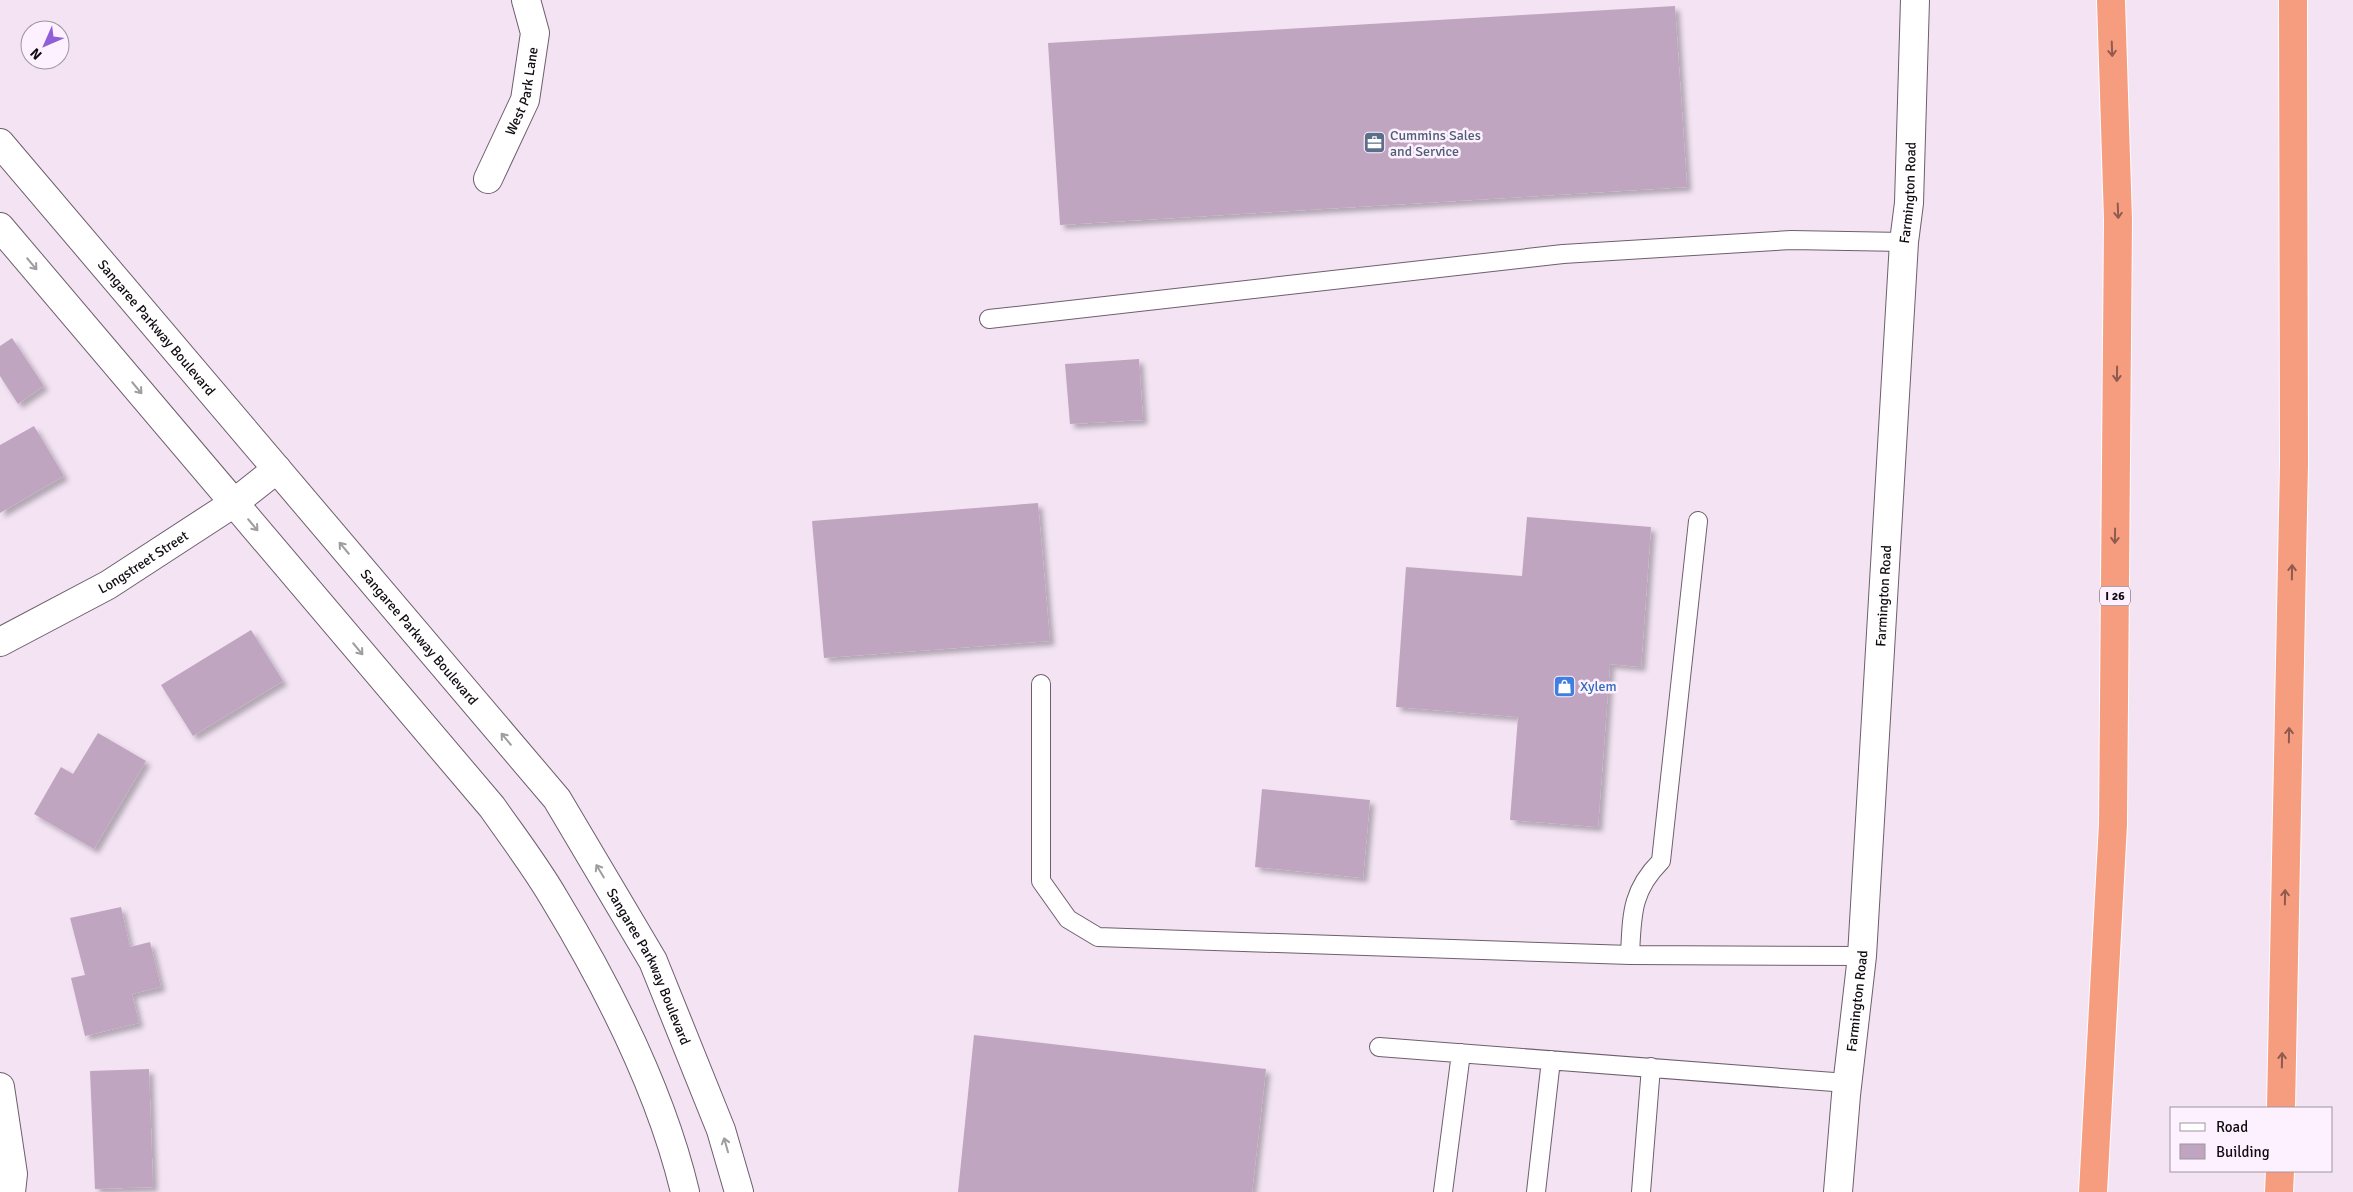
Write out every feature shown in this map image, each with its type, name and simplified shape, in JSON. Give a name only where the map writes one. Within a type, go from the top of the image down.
[{"type":"highway","name":"I 26","points":[[2093,1192],[2113,824],[2118,220],[2111,0]]},
{"type":"highway","points":[[2281,1107],[2294,463],[2293,0]]},
{"type":"highway","points":[[2280,1172],[2280,1192]]},
{"type":"main road","name":"West Park Lane","points":[[488,179],[525,100],[535,33],[526,0]]},
{"type":"main road","name":"Farmington Road","points":[[1838,1192],[1847,1082],[1862,956],[1904,242],[1909,203],[1915,0]]},
{"type":"main road","name":"Sangaree Parkway Boulevard","points":[[0,143],[557,799],[653,961],[721,1130],[739,1192]]},
{"type":"main road","points":[[0,227],[492,807],[554,897],[609,998],[655,1095],[685,1192]]},
{"type":"main road","name":"Longstreet Street","points":[[0,642],[108,585],[234,503],[277,469]]},
{"type":"main road","points":[[0,1087],[13,1174],[11,1192]]},
{"type":"lane","points":[[988,320],[1563,254],[1791,240],[1904,242]]},
{"type":"lane","points":[[1630,955],[1633,906],[1649,873],[1661,861],[1698,520]]},
{"type":"lane","points":[[1041,684],[1041,881],[1068,919],[1098,937],[1630,955],[1862,956]]},
{"type":"lane","points":[[1380,1047],[1847,1082]]},
{"type":"lane","points":[[1444,1192],[1461,1053]]},
{"type":"lane","points":[[1536,1192],[1551,1060]]},
{"type":"lane","points":[[1641,1192],[1651,1067]]},
{"type":"building","points":[[1675,6],[1687,187],[1060,225],[1048,43]]},
{"type":"building","points":[[12,338],[44,386],[18,404],[0,376],[0,346]]},
{"type":"building","points":[[1139,359],[1143,420],[1070,424],[1065,364]]},
{"type":"building","points":[[34,426],[64,476],[0,513],[0,445]]},
{"type":"building","points":[[1038,503],[1050,641],[824,658],[812,521]]},
{"type":"building","points":[[1527,517],[1651,527],[1641,667],[1610,664],[1598,827],[1510,820],[1518,717],[1396,707],[1406,567],[1522,576]]},
{"type":"building","points":[[251,630],[283,681],[193,736],[161,685]]},
{"type":"building","points":[[98,733],[146,761],[94,849],[34,814],[61,767],[73,774]]},
{"type":"building","points":[[1262,789],[1370,800],[1363,878],[1255,867]]},
{"type":"building","points":[[121,907],[130,947],[150,942],[161,987],[132,994],[139,1023],[85,1036],[71,978],[85,975],[70,918]]},
{"type":"building","points":[[974,1035],[1266,1069],[1252,1192],[958,1192]]},
{"type":"building","points":[[149,1069],[153,1187],[95,1189],[90,1071]]},
{"type":"place","name":"Cummins Sales and Service","points":[[1374,143]]},
{"type":"place","name":"Xylem","points":[[1564,686]]}]
